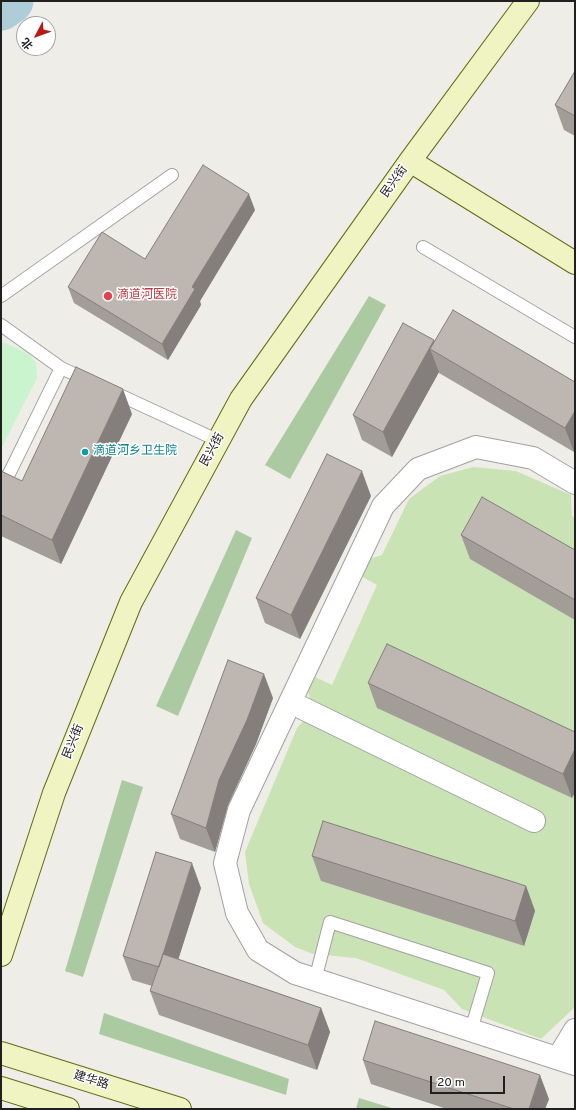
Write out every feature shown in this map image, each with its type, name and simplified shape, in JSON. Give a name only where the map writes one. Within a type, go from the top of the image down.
[{"type":"street","name":"民兴街","points":[[1,955],[54,793],[131,602],[241,399],[410,161],[528,1]]},
{"type":"street","points":[[410,161],[575,263]]},
{"type":"street","points":[[575,483],[533,458],[476,447],[418,469],[383,506],[239,810],[225,863],[237,913],[258,950],[295,973],[567,1061],[575,1030]]},
{"type":"street","points":[[290,702],[534,821]]},
{"type":"street","name":"建华路","points":[[1,1053],[180,1109]]},
{"type":"street","points":[[1,1088],[68,1109]]},
{"type":"lane","points":[[1,296],[172,175]]},
{"type":"lane","points":[[423,247],[575,337]]},
{"type":"lane","points":[[1,325],[61,368],[219,441]]},
{"type":"lane","points":[[1,477],[6,480],[61,368]]},
{"type":"lane","points":[[315,980],[330,922],[488,972],[472,1030]]},
{"type":"green space","points":[[369,296],[386,305],[290,479],[265,465]]},
{"type":"green space","points":[[1,341],[29,354],[36,363],[37,378],[1,449]]},
{"type":"green space","points":[[473,467],[516,471],[571,495],[572,516],[575,518],[575,753],[377,707],[572,798],[575,793],[575,1007],[541,1039],[462,1009],[444,990],[356,958],[313,954],[295,947],[263,923],[249,884],[245,852],[297,728],[304,720],[322,709],[310,699],[307,687],[313,676],[332,685],[377,585],[361,576],[372,558],[382,555],[409,499],[440,476]],"holes":[[[321,881],[535,911],[524,946]]]},
{"type":"green space","points":[[236,530],[252,538],[178,716],[156,706]]},
{"type":"green space","points":[[122,780],[143,787],[83,977],[65,971]]},
{"type":"green space","points":[[104,1013],[289,1079],[286,1095],[99,1034]]},
{"type":"green space","points":[[359,1098],[395,1109],[356,1109]]},
{"type":"building","points":[[575,71],[575,116],[555,105]]},
{"type":"building","points":[[203,165],[249,194],[192,287],[195,289],[162,344],[68,287],[102,232],[145,259]]},
{"type":"building","points":[[453,310],[575,382],[575,411],[565,428],[430,349]]},
{"type":"building","points":[[403,323],[434,340],[383,432],[353,415]]},
{"type":"building","points":[[76,367],[123,389],[52,540],[1,515],[1,471],[22,481]]},
{"type":"building","points":[[327,454],[362,471],[291,615],[256,598]]},
{"type":"building","points":[[482,497],[575,550],[575,600],[461,535]]},
{"type":"building","points":[[387,644],[575,732],[575,749],[563,774],[368,683]]},
{"type":"building","points":[[228,660],[264,674],[247,720],[219,780],[206,828],[171,814]]},
{"type":"building","points":[[323,821],[526,886],[515,921],[312,856]]},
{"type":"building","points":[[156,852],[192,863],[159,967],[123,956]]},
{"type":"building","points":[[163,954],[321,1008],[308,1045],[150,991]]},
{"type":"building","points":[[375,1021],[540,1075],[529,1109],[514,1109],[363,1060]]},
{"type":"waterway","points":[[1,8],[11,1]]},
{"type":"place","name":"滴道河医院","points":[[108,296]]},
{"type":"place","name":"滴道河乡卫生院","points":[[85,452]]}]
